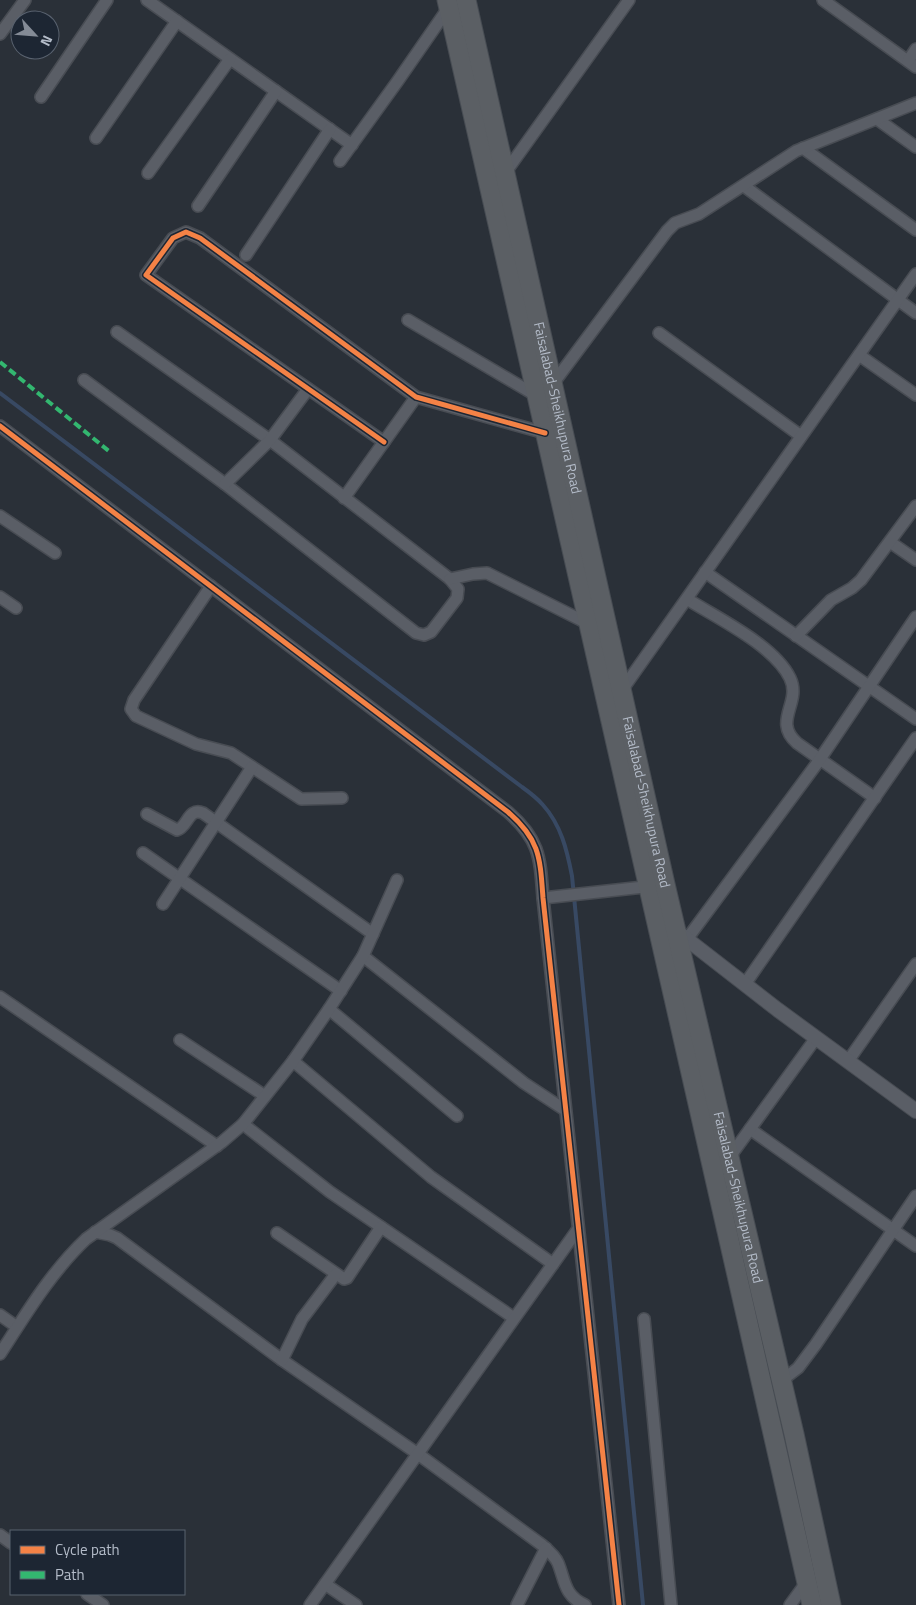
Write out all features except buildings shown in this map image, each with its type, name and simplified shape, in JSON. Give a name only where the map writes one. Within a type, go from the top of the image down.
[{"type":"highway","name":"Faisalabad-Sheikhupura Road","points":[[466,0],[505,173],[544,391],[545,433],[589,624],[656,885],[681,935],[729,1158],[831,1605]]},
{"type":"highway","name":"Faisalabad-Sheikhupura Road","points":[[448,4],[544,391],[622,690],[656,885],[812,1605]]},
{"type":"street","points":[[0,34],[25,0]]},
{"type":"street","points":[[41,97],[108,0]]},
{"type":"street","points":[[147,0],[352,145]]},
{"type":"street","points":[[505,173],[629,0]]},
{"type":"street","points":[[823,0],[912,64],[916,50]]},
{"type":"street","points":[[340,161],[448,4]]},
{"type":"street","points":[[96,138],[176,21]]},
{"type":"street","points":[[148,172],[230,59]]},
{"type":"street","points":[[198,206],[276,91]]},
{"type":"street","points":[[408,320],[544,391],[671,226],[678,221],[692,218],[803,148],[916,103]]},
{"type":"street","points":[[877,119],[916,148]]},
{"type":"street","points":[[246,255],[330,129]]},
{"type":"street","points":[[803,148],[916,230]]},
{"type":"street","points":[[744,186],[916,313]]},
{"type":"street","points":[[384,442],[146,275],[173,238],[186,232],[200,238],[416,397],[545,433]]},
{"type":"street","points":[[622,690],[916,274]]},
{"type":"street","points":[[84,380],[225,484],[416,633],[424,635],[431,632],[457,598],[458,589],[450,580],[270,440],[117,332]]},
{"type":"street","points":[[659,333],[801,436]]},
{"type":"street","points":[[858,355],[916,396]]},
{"type":"street","points":[[225,484],[270,440],[308,389]]},
{"type":"street","points":[[344,498],[416,397]]},
{"type":"street","points":[[1,429],[508,812],[521,823],[535,844],[538,854],[543,898],[619,1605]]},
{"type":"street","points":[[796,636],[831,600],[852,588],[861,580],[916,506]]},
{"type":"street","points":[[0,516],[55,553]]},
{"type":"street","points":[[890,542],[916,560]]},
{"type":"street","points":[[706,572],[916,719]]},
{"type":"street","points":[[450,580],[473,574],[487,573],[589,624]]},
{"type":"street","points":[[211,586],[134,700],[132,709],[136,716],[196,744],[231,753],[301,799],[342,798]]},
{"type":"street","points":[[0,597],[16,608]]},
{"type":"street","points":[[686,599],[766,650],[783,668],[791,680],[793,692],[786,728],[792,739],[875,798]]},
{"type":"street","points":[[916,617],[820,759],[681,935],[816,1038],[916,1111]]},
{"type":"street","points":[[745,984],[916,738]]},
{"type":"street","points":[[162,904],[252,767]]},
{"type":"street","points":[[147,814],[177,830],[195,811],[203,813],[373,934]]},
{"type":"street","points":[[143,853],[341,991]]},
{"type":"street","points":[[0,1354],[50,1279],[74,1250],[95,1232],[217,1146],[243,1124],[293,1061],[341,991],[363,956],[397,880]]},
{"type":"street","points":[[543,898],[656,885]]},
{"type":"street","points":[[363,956],[524,1083],[565,1110]]},
{"type":"street","points":[[848,1061],[916,964]]},
{"type":"street","points":[[0,997],[217,1146]]},
{"type":"street","points":[[329,1009],[457,1116]]},
{"type":"street","points":[[729,1158],[816,1038]]},
{"type":"street","points":[[180,1040],[265,1096]]},
{"type":"street","points":[[293,1061],[431,1177],[553,1264]]},
{"type":"street","points":[[243,1124],[330,1192],[514,1318]]},
{"type":"street","points":[[750,1129],[916,1246]]},
{"type":"street","points":[[781,1382],[798,1368],[916,1196]]},
{"type":"street","points":[[277,1233],[342,1278],[347,1278],[381,1227]]},
{"type":"street","points":[[310,1605],[578,1229]]},
{"type":"street","points":[[95,1232],[117,1238],[282,1360],[418,1454],[546,1548],[558,1564],[564,1584],[574,1598],[585,1605]]},
{"type":"street","points":[[282,1360],[302,1319],[336,1274]]},
{"type":"street","points":[[0,1315],[17,1327]]},
{"type":"street","points":[[644,1320],[671,1605]]},
{"type":"street","points":[[517,1605],[546,1548]]},
{"type":"street","points":[[790,1605],[806,1583]]},
{"type":"street","points":[[325,1584],[356,1605]]},
{"type":"street","points":[[88,1595],[103,1605]]},
{"type":"waterway","points":[[0,393],[530,793],[543,805],[559,829],[572,876],[643,1605]]},
{"type":"marked path","points":[[0,362],[110,452]]},
{"type":"cycle path","points":[[384,442],[146,275],[173,238],[186,232],[200,238],[416,397],[545,433]]},
{"type":"cycle path","points":[[0,426],[508,812],[527,831],[536,850],[541,871],[619,1605]]}]
